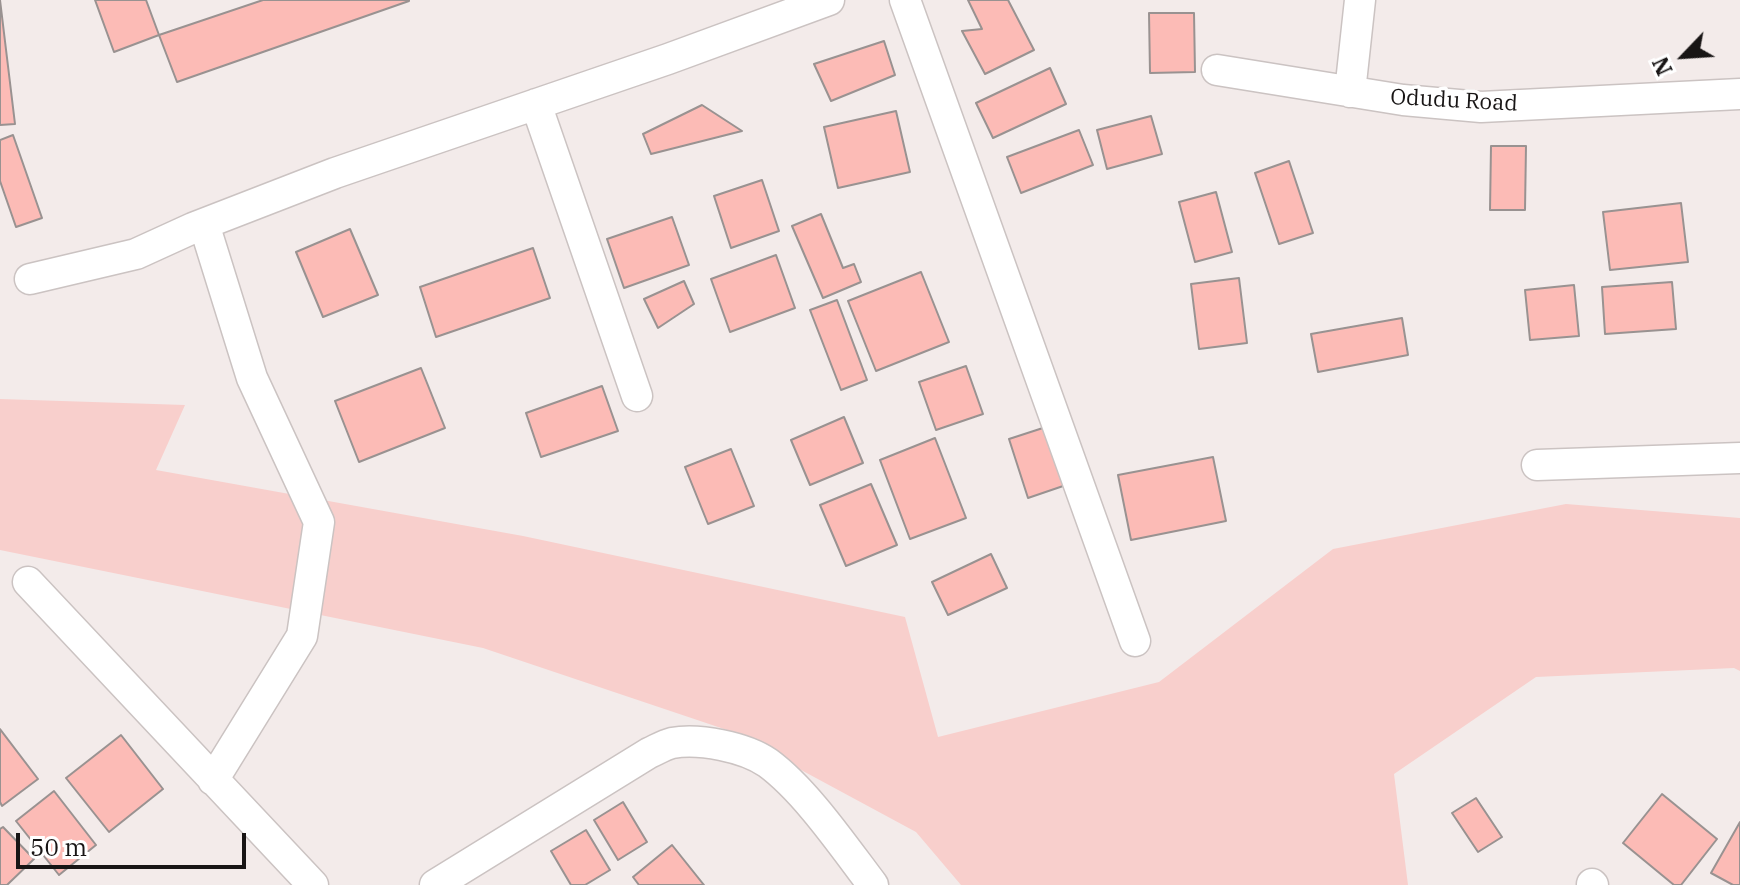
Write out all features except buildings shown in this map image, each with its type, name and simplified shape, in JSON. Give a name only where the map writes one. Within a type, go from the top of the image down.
[{"type":"street","points":[[30,279],[136,254],[335,173],[829,0]]},
{"type":"street","points":[[905,0],[1135,641]]},
{"type":"street","points":[[1350,92],[1360,0]]},
{"type":"street","name":"Odudu Road","points":[[1217,70],[1403,100],[1481,107],[1740,94]]},
{"type":"street","points":[[536,104],[637,396]]},
{"type":"street","points":[[204,224],[252,378],[319,522],[302,636],[213,780]]},
{"type":"street","points":[[1537,465],[1740,458]]},
{"type":"street","points":[[28,582],[313,885]]},
{"type":"street","points":[[435,885],[649,753],[671,743],[708,742],[753,755],[768,763],[813,807],[873,885]]},
{"type":"shaded area","points":[[0,399],[185,405],[156,470],[523,536],[905,617],[938,737],[1159,682],[1333,549],[1566,504],[1740,518],[1740,671],[1734,668],[1536,677],[1394,774],[1408,885],[961,885],[916,832],[727,730],[483,648],[0,550]]}]
